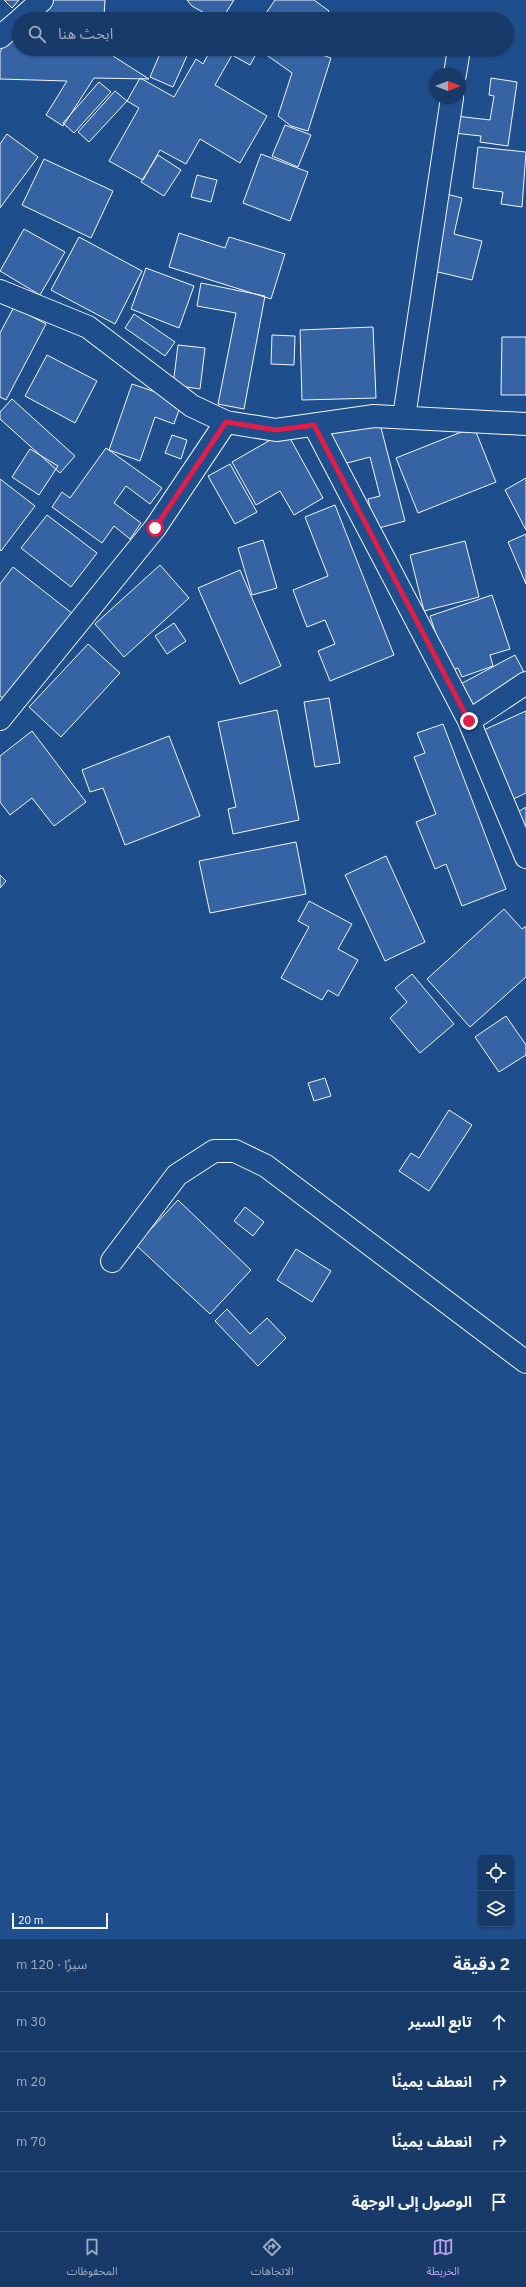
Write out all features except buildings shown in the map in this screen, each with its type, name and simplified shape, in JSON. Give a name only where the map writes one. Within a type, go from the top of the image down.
[{"type":"street","points":[[29,12],[42,0]]},
{"type":"street","points":[[0,37],[12,27]]},
{"type":"street","points":[[456,68],[458,56]]},
{"type":"street","points":[[404,417],[451,104]]},
{"type":"street","points":[[0,291],[88,328],[192,406],[226,422],[276,430],[374,416],[526,424]]},
{"type":"street","points":[[0,719],[155,528],[226,422]]},
{"type":"street","points":[[314,425],[469,721],[526,857]]},
{"type":"street","points":[[469,721],[526,683]]},
{"type":"street","points":[[112,1261],[177,1175],[214,1151],[234,1151],[266,1166],[526,1362]]},
{"type":"route","points":[[155,528],[226,422],[276,430],[314,425],[469,721]]}]
